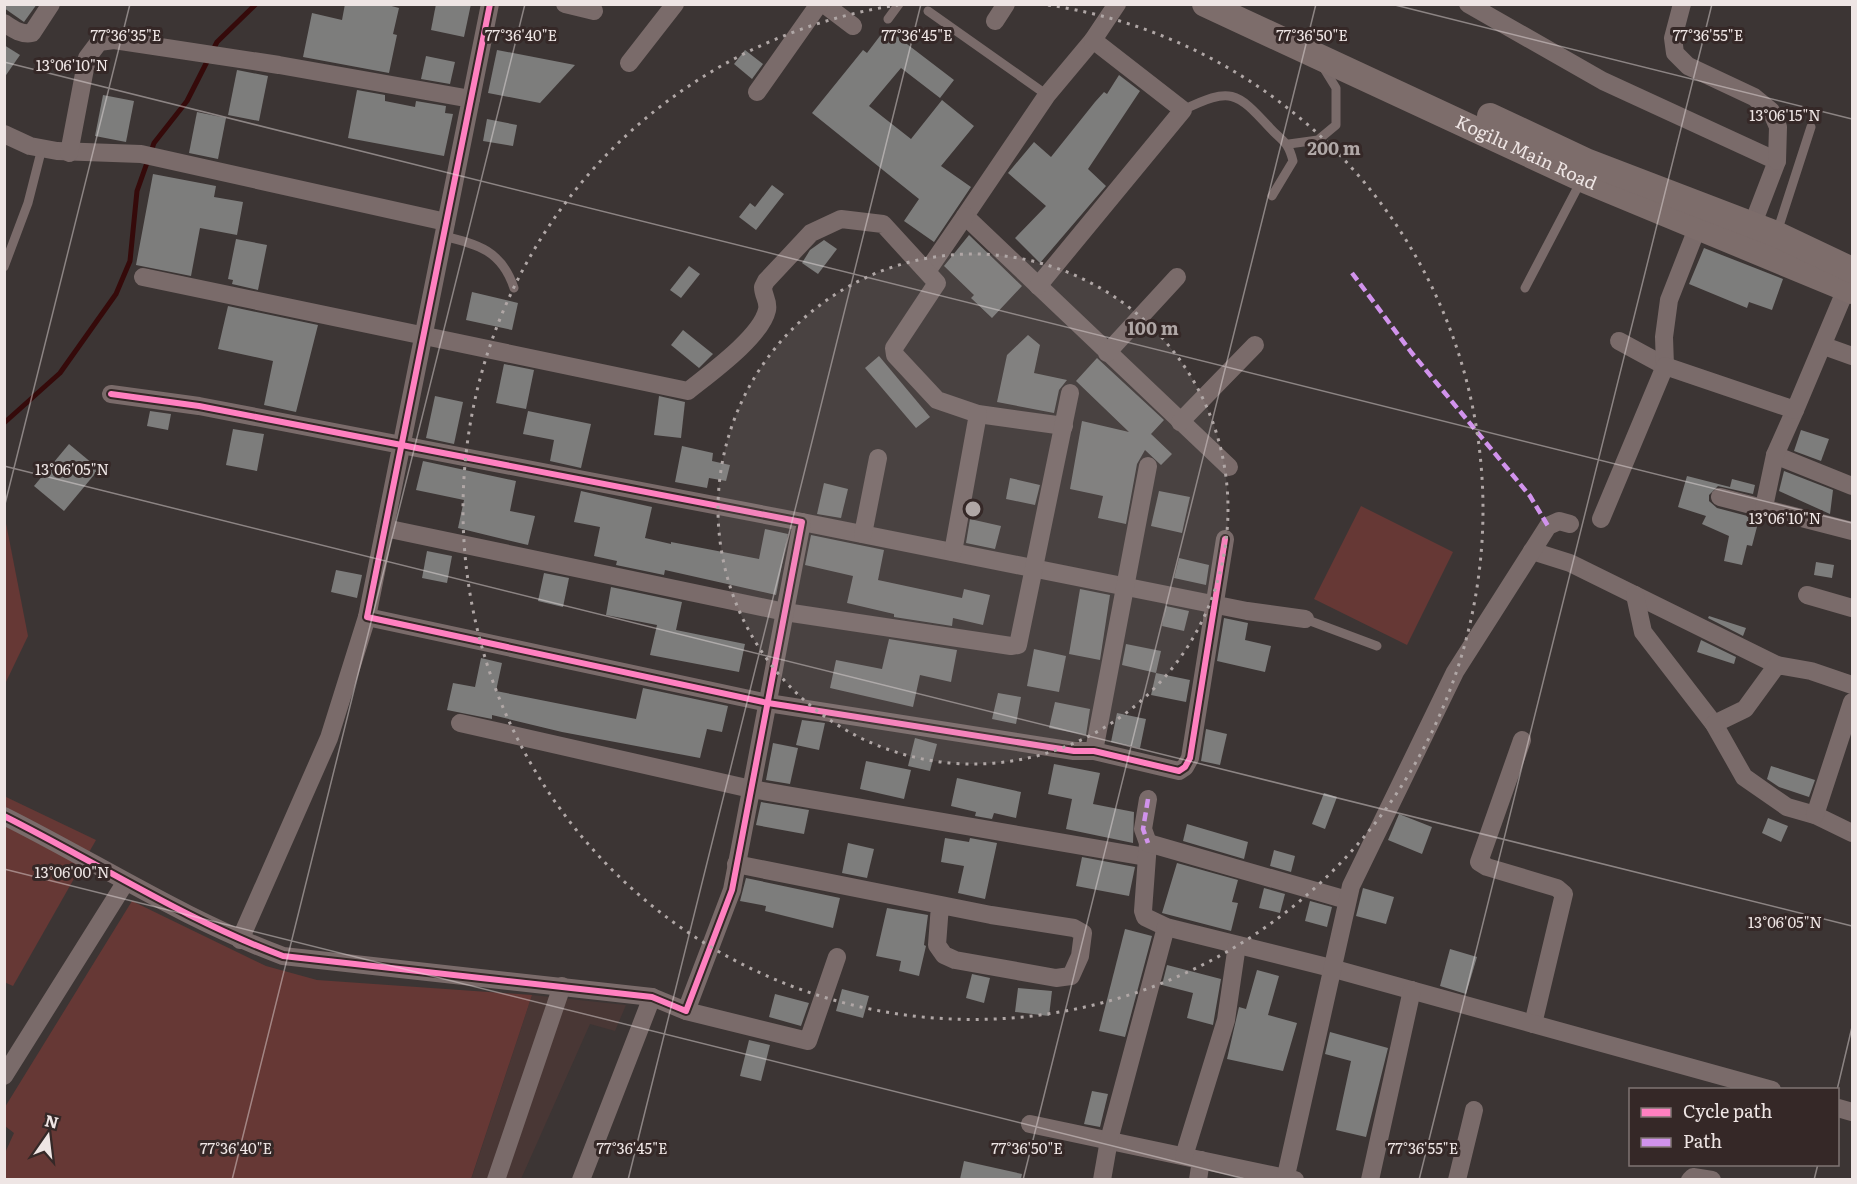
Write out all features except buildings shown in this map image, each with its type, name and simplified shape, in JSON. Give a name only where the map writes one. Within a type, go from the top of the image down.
[{"type":"main road","name":"Kogilu Main Road","points":[[1205,4],[1582,178],[1698,226],[1798,255],[1850,283]]},
{"type":"main road","name":"Kogilu Main Road","points":[[1247,4],[1588,162],[1776,234],[1798,255]]},
{"type":"street","points":[[4,23],[26,34],[32,33],[51,4]]},
{"type":"street","points":[[240,940],[329,738],[367,617],[490,4]]},
{"type":"street","points":[[565,4],[594,11]]},
{"type":"street","points":[[629,63],[675,4]]},
{"type":"street","points":[[757,92],[819,4]]},
{"type":"street","points":[[824,4],[853,26]]},
{"type":"street","points":[[995,21],[1006,4]]},
{"type":"street","points":[[928,270],[1047,95],[1093,40],[1117,4]]},
{"type":"street","points":[[1468,4],[1603,81],[1777,161]]},
{"type":"street","points":[[1682,4],[1673,38],[1675,53],[1688,66],[1754,97],[1771,111],[1778,127],[1777,161],[1752,226]]},
{"type":"street","points":[[69,153],[87,58],[99,42],[114,40],[211,54],[471,99]]},
{"type":"street","points":[[1038,286],[1183,110],[1093,40]]},
{"type":"street","points":[[4,134],[30,146],[69,153],[149,156],[445,229]]},
{"type":"street","points":[[965,216],[1229,467]]},
{"type":"street","points":[[143,277],[688,391],[750,338],[766,313],[767,301],[763,287],[811,233],[841,219],[883,224],[936,278],[936,289],[899,338],[894,348],[895,355],[937,400],[978,414],[1064,426]]},
{"type":"street","points":[[1601,519],[1665,366],[1664,337],[1669,300],[1698,226]]},
{"type":"street","points":[[1107,353],[1178,277]]},
{"type":"street","points":[[1764,507],[1775,454],[1850,283]]},
{"type":"street","points":[[1619,341],[1665,366],[1795,410]]},
{"type":"street","points":[[1180,422],[1255,345]]},
{"type":"street","points":[[1824,346],[1852,356]]},
{"type":"street","points":[[385,528],[785,612],[1011,646],[1018,645],[1036,569],[1070,393]]},
{"type":"street","points":[[111,394],[199,406],[1305,620]]},
{"type":"street","points":[[953,552],[978,414]]},
{"type":"street","points":[[1775,454],[1852,486]]},
{"type":"street","points":[[863,534],[878,458]]},
{"type":"street","points":[[1094,751],[1148,466]]},
{"type":"street","points":[[1720,497],[1852,531]]},
{"type":"street","points":[[686,1011],[732,890],[802,522]]},
{"type":"street","points":[[1030,1124],[1288,1179],[1330,968],[1351,886],[1455,672],[1548,526],[1559,522],[1570,524]]},
{"type":"street","points":[[367,617],[768,703],[1074,750],[1094,751],[1179,771],[1185,767],[1190,758],[1225,539]]},
{"type":"street","points":[[1532,551],[1570,563],[1777,665],[1811,671],[1852,685]]},
{"type":"street","points":[[1807,594],[1852,608]]},
{"type":"street","points":[[1635,595],[1643,632],[1714,724],[1744,777],[1787,807],[1815,815],[1852,834]]},
{"type":"street","points":[[1714,724],[1745,710],[1777,665]]},
{"type":"street","points":[[1815,815],[1852,702]]},
{"type":"street","points":[[459,723],[751,789],[1147,850],[1347,900]]},
{"type":"street","points":[[1522,740],[1479,862],[1487,867],[1557,888],[1564,894],[1533,1024]]},
{"type":"street","points":[[1148,800],[1143,829],[1147,850],[1143,911],[1145,917],[1166,927],[1330,968],[1768,1088]]},
{"type":"street","points":[[4,816],[60,844],[124,882],[240,940],[283,956],[652,997],[686,1011],[808,1041],[837,957]]},
{"type":"street","points":[[736,864],[940,905],[1074,928],[1083,933],[1080,956],[1071,976],[1056,978],[956,960],[944,955],[937,945],[940,905]]},
{"type":"street","points":[[4,1076],[124,882]]},
{"type":"street","points":[[1102,1179],[1109,1140],[1166,927]]},
{"type":"street","points":[[1198,1179],[1193,1158],[1226,1020],[1237,945]]},
{"type":"street","points":[[496,1179],[562,986]]},
{"type":"street","points":[[1370,1179],[1412,990]]},
{"type":"street","points":[[581,1179],[652,997]]},
{"type":"street","points":[[1457,1179],[1474,1110]]},
{"type":"street","points":[[1690,1179],[1694,1177],[1712,1179]]},
{"type":"lane","points":[[888,19],[899,4]]},
{"type":"lane","points":[[928,11],[1047,95]]},
{"type":"lane","points":[[1289,144],[1318,140],[1336,125],[1336,88],[1315,55]]},
{"type":"lane","points":[[1183,110],[1220,96],[1240,98],[1289,144],[1293,161],[1272,196]]},
{"type":"lane","points":[[1776,234],[1811,127]]},
{"type":"lane","points":[[4,267],[28,203],[42,148]]},
{"type":"lane","points":[[1525,288],[1582,178]]},
{"type":"lane","points":[[445,229],[475,243],[491,254],[508,270],[514,288]]},
{"type":"lane","points":[[1305,620],[1377,646]]},
{"type":"shaded area","points":[[1361,506],[1453,552],[1407,645],[1314,599]]},
{"type":"shaded area","points":[[4,513],[28,636],[5,684],[4,684]]},
{"type":"shaded area","points":[[4,796],[96,840],[13,986],[4,982]]},
{"type":"shaded area","points":[[132,901],[266,966],[317,980],[532,995],[471,1179],[5,1179],[5,1153],[14,1133],[5,1126],[5,1107]]},
{"type":"shaded area","points":[[532,995],[626,1005],[615,1031],[590,1024],[521,1179],[471,1180]]},
{"type":"waterway","points":[[4,423],[60,373],[116,294],[130,261],[137,191],[154,143],[187,101],[217,42],[256,4]]},
{"type":"marked path","points":[[1352,273],[1411,352],[1530,496],[1548,526]]},
{"type":"marked path","points":[[1148,799],[1143,829],[1148,843]]},
{"type":"cycle path","points":[[490,4],[367,617],[768,703],[1074,751],[1094,751],[1179,771],[1185,767],[1190,758],[1225,539]]},
{"type":"cycle path","points":[[4,816],[211,926],[283,956],[652,997],[686,1011],[732,890],[802,522],[199,406],[111,394]]}]
